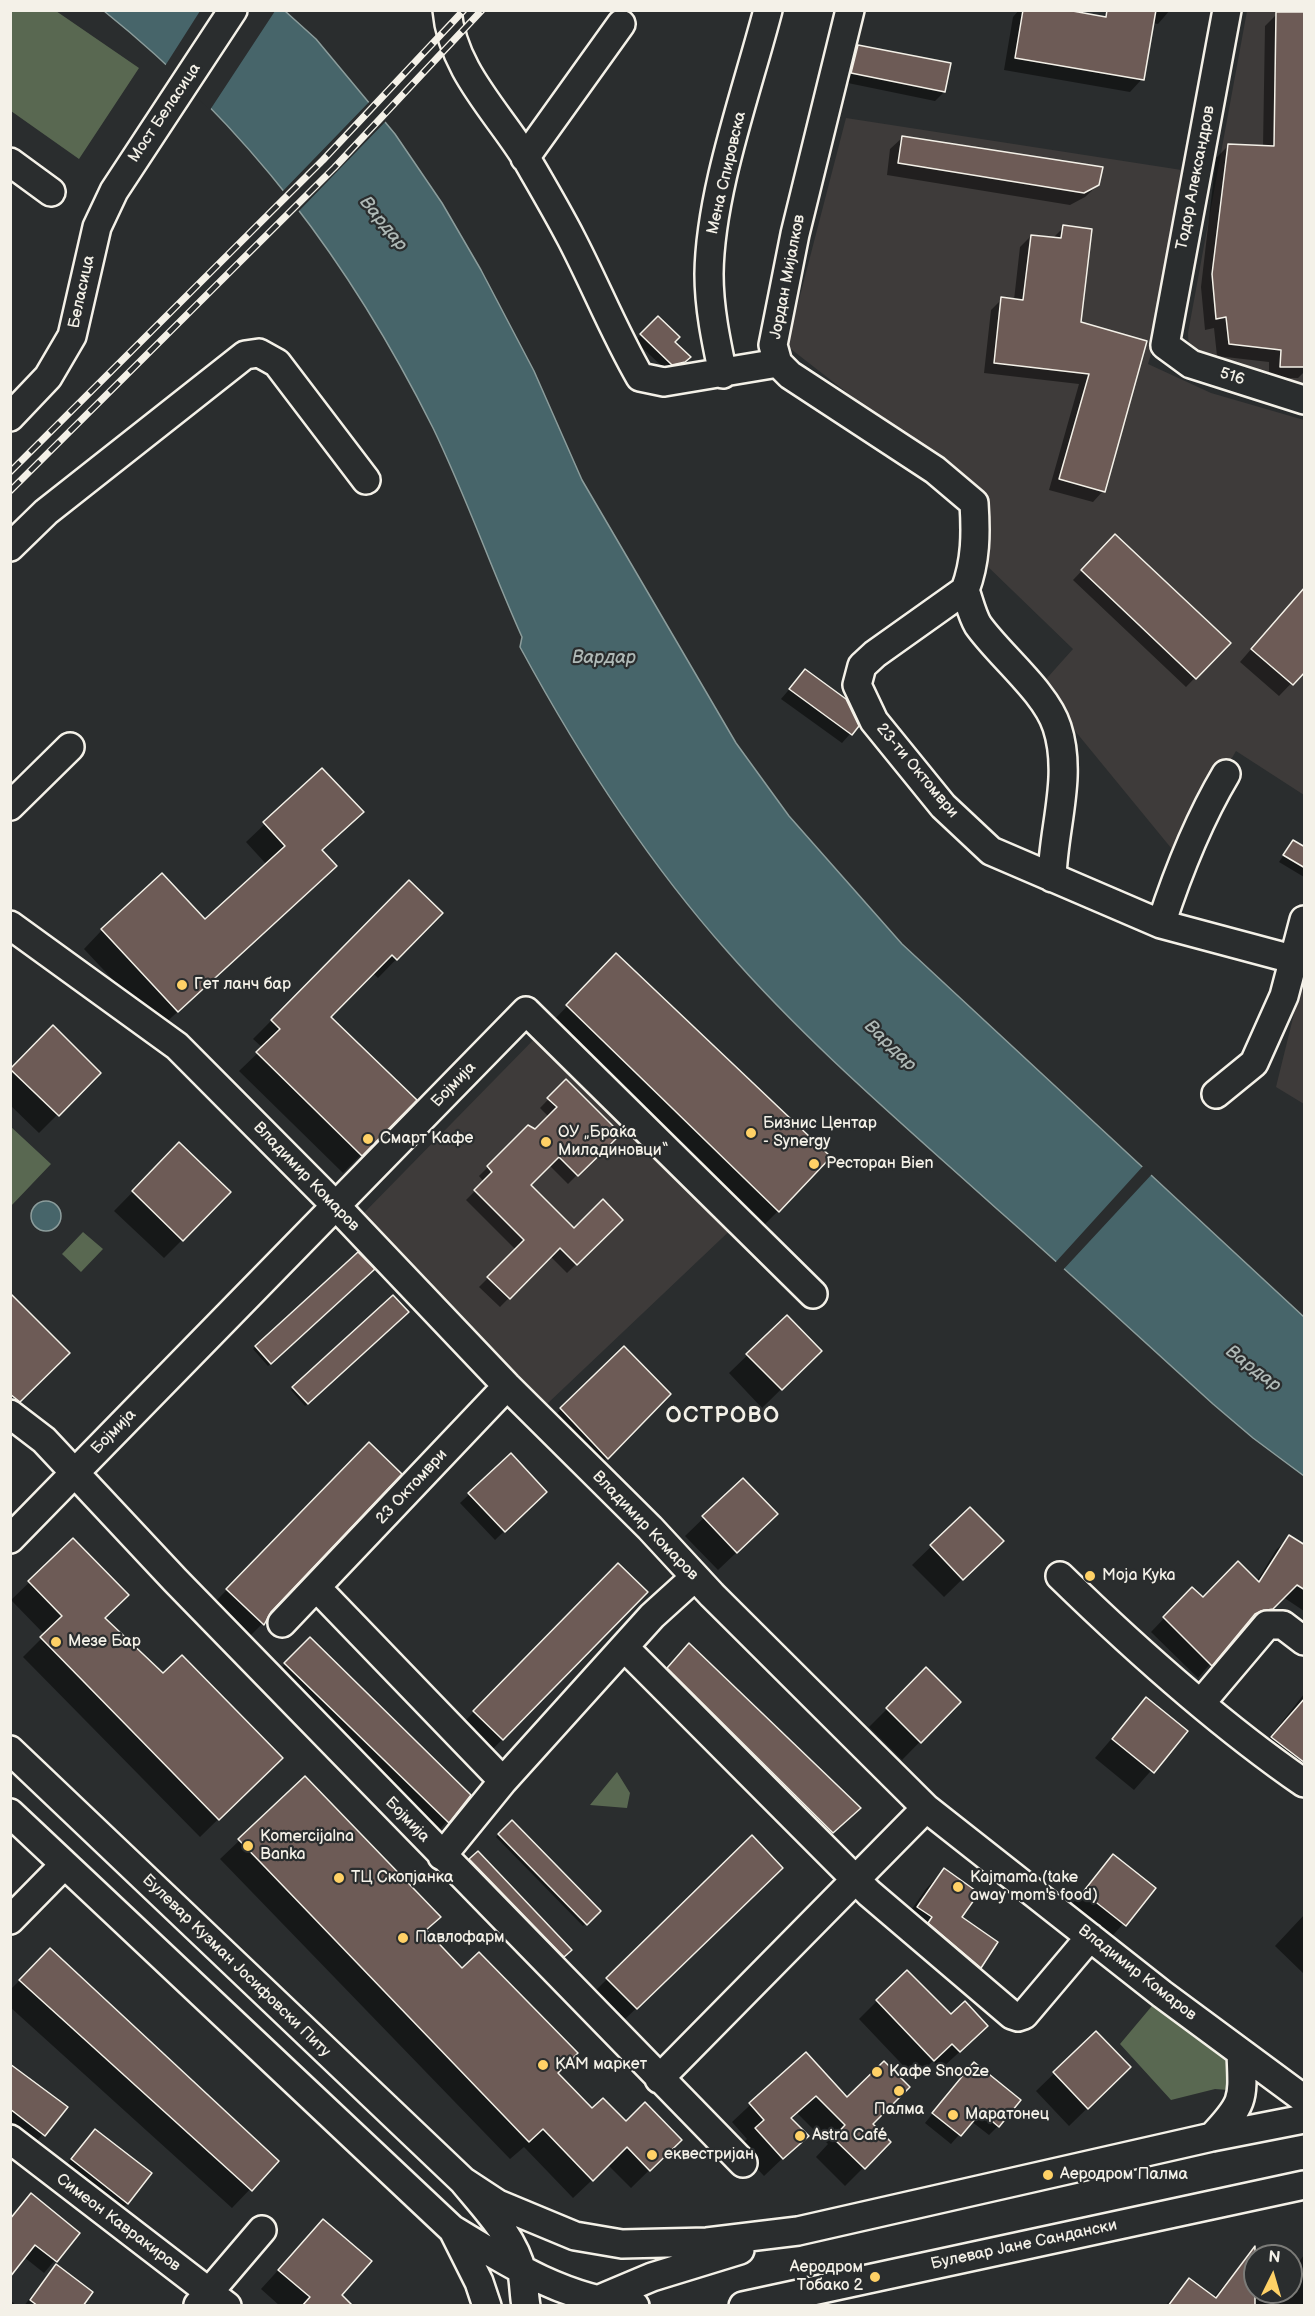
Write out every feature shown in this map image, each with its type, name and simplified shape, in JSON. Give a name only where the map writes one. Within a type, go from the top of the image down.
[{"type":"street","name":"Мост Беласица","points":[[100,218],[123,176],[233,10]]},
{"type":"street","points":[[447,10],[449,31],[459,61],[525,158],[571,238],[616,334],[640,377],[664,382],[723,374],[778,363]]},
{"type":"street","name":"Мена Спировска","points":[[723,374],[713,329],[709,275],[714,219],[768,10]]},
{"type":"street","name":"Јордан Мијалков","points":[[850,10],[795,234],[773,345],[778,363],[790,375],[935,470],[974,503],[975,552],[972,572],[965,590]]},
{"type":"street","name":"Тодор Александров","points":[[1165,345],[1227,10]]},
{"type":"street","points":[[525,158],[621,24]]},
{"type":"street","points":[[10,162],[51,192]]},
{"type":"street","name":"Беласица","points":[[10,417],[48,377],[72,336],[100,218]]},
{"type":"street","name":"516","points":[[1165,345],[1191,364],[1305,400]]},
{"type":"street","points":[[10,547],[32,524],[245,355],[259,353],[277,363],[366,480]]},
{"type":"street","points":[[965,590],[977,623],[1033,688],[1056,724],[1061,745],[1062,804],[1053,850],[1052,878]]},
{"type":"street","name":"23-ти Октомври","points":[[965,590],[875,654],[862,666],[857,685],[874,721],[943,806],[991,851],[1052,878],[1161,924],[1292,959]]},
{"type":"street","points":[[10,806],[70,747]]},
{"type":"street","points":[[1161,924],[1177,874],[1211,800],[1226,774]]},
{"type":"street","points":[[1216,1094],[1254,1063],[1284,996],[1292,959],[1305,920]]},
{"type":"street","name":"Владимир Комаров","points":[[10,925],[177,1046],[337,1207],[507,1386],[650,1528],[694,1577],[926,1808],[1241,2053],[1305,2099]]},
{"type":"street","name":"Бојмија","points":[[74,1473],[337,1207],[526,1011],[813,1294]]},
{"type":"street","name":"23 Октомври","points":[[282,1623],[507,1386]]},
{"type":"street","name":"Бојмија","points":[[10,1414],[44,1440],[442,1856],[744,2163]]},
{"type":"street","points":[[10,1539],[74,1473]]},
{"type":"street","points":[[1060,1576],[1255,1750],[1305,1784]]},
{"type":"street","points":[[442,1856],[503,1781],[652,1616],[694,1577]]},
{"type":"street","points":[[317,1588],[503,1781]]},
{"type":"street","points":[[1201,1703],[1266,1625],[1283,1625],[1305,1641]]},
{"type":"street","points":[[625,1648],[857,1880],[973,1983],[1018,2017],[1024,2015],[1090,1937]]},
{"type":"street","name":"Булевар Кузман Јосифовски Питу","points":[[10,1750],[463,2181],[499,2226],[514,2252],[522,2271],[526,2306]]},
{"type":"street","points":[[659,2079],[926,1808]]},
{"type":"street","points":[[10,1813],[452,2229],[522,2271],[592,2303],[635,2306]]},
{"type":"street","points":[[10,1920],[64,1864]]},
{"type":"street","points":[[1212,2137],[1236,2112],[1243,2092],[1241,2053]]},
{"type":"street","points":[[592,2303],[652,2277],[798,2230],[1212,2137],[1305,2119]]},
{"type":"street","name":"Симеон Кавракиров","points":[[10,2139],[211,2301]]},
{"type":"street","name":"Булевар Кузман Јосифовски Питу","points":[[463,2181],[498,2204],[563,2231],[622,2244],[666,2244],[798,2230]]},
{"type":"street","name":"Булевар Јане Сандански","points":[[743,2306],[1305,2185]]},
{"type":"street","points":[[452,2229],[479,2282],[487,2306]]},
{"type":"street","points":[[211,2301],[262,2230]]},
{"type":"shaded area","points":[[1247,11],[1304,11],[1304,392],[1189,355],[1188,333]]},
{"type":"shaded area","points":[[846,118],[1188,171],[1158,332],[1148,364],[1211,393],[1304,420],[1304,795],[1236,751],[1176,854],[1039,687],[1073,649],[982,561],[986,501],[787,346]]},
{"type":"shaded area","points":[[1304,973],[1304,1104],[1276,1087]]},
{"type":"shaded area","name":"ОУ „Браќа Миладиновци“","points":[[544,1029],[740,1221],[547,1404],[359,1218]]},
{"type":"green space","points":[[11,10],[56,11],[139,68],[79,159],[11,111]]},
{"type":"green space","points":[[10,1126],[51,1164],[11,1206],[10,1206]]},
{"type":"green space","points":[[83,1232],[103,1249],[81,1272],[62,1254]]},
{"type":"green space","points":[[617,1772],[630,1793],[627,1808],[590,1805]]},
{"type":"green space","points":[[1162,1994],[1241,2053],[1228,2090],[1215,2089],[1171,2100],[1120,2044]]},
{"type":"water","name":"Вардар","points":[[104,11],[285,11],[316,39],[395,134],[442,203],[481,270],[534,371],[582,480],[736,743],[789,816],[902,944],[1304,1317],[1304,1476],[1253,1438],[1213,1404],[858,1084],[758,986],[697,916],[615,805],[565,727],[520,647],[522,637],[445,454],[401,367],[367,309],[291,201],[249,150],[156,55]]},
{"type":"water","points":[[46,1201],[52,1202],[60,1210],[60,1222],[52,1230],[46,1231],[40,1230],[32,1222],[31,1216],[32,1210],[40,1202]]},
{"type":"pier","points":[[200,11],[275,11],[210,110],[165,66]]},
{"type":"pier","points":[[371,100],[387,120],[297,213],[281,193]]},
{"type":"pier","points":[[1144,1165],[1153,1173],[1062,1271],[1054,1264]]},
{"type":"building","points":[[1023,10],[1067,10],[1106,17],[1107,10],[1156,10],[1144,80],[1015,58]]},
{"type":"building","points":[[1276,12],[1305,12],[1305,367],[1280,367],[1281,350],[1229,344],[1226,317],[1216,319],[1212,274],[1228,144],[1274,146]]},
{"type":"building","points":[[858,45],[951,63],[945,92],[851,73]]},
{"type":"building","points":[[902,136],[1103,167],[1099,185],[1084,193],[898,163]]},
{"type":"building","points":[[1063,225],[1092,229],[1081,322],[1147,341],[1105,492],[1059,479],[1089,374],[994,363],[1001,297],[1023,300],[1031,235],[1061,238]]},
{"type":"building","points":[[658,316],[680,337],[675,342],[691,357],[685,362],[672,365],[640,334]]},
{"type":"building","points":[[1115,534],[1231,643],[1196,679],[1081,570]]},
{"type":"building","points":[[1305,587],[1305,672],[1293,685],[1251,649]]},
{"type":"building","points":[[805,669],[846,699],[859,726],[852,735],[789,689]]},
{"type":"building","points":[[322,768],[364,812],[322,850],[337,866],[178,1012],[101,929],[162,873],[205,919],[285,846],[263,822]]},
{"type":"building","points":[[1293,840],[1305,847],[1305,868],[1283,855]]},
{"type":"building","points":[[409,880],[443,913],[397,960],[392,955],[331,1017],[417,1100],[362,1156],[256,1052],[280,1029],[271,1020]]},
{"type":"building","points":[[616,953],[831,1157],[779,1212],[566,1005]]},
{"type":"building","points":[[53,1025],[101,1073],[59,1116],[10,1069]]},
{"type":"building","points":[[566,1079],[621,1134],[578,1176],[559,1157],[531,1185],[574,1228],[603,1199],[623,1220],[577,1265],[560,1248],[510,1299],[487,1277],[524,1240],[474,1190],[492,1172],[487,1166],[528,1125],[535,1129],[557,1107],[547,1098]]},
{"type":"building","points":[[179,1142],[231,1192],[183,1241],[132,1191]]},
{"type":"building","points":[[358,1252],[375,1269],[271,1364],[255,1346]]},
{"type":"building","points":[[10,1293],[70,1353],[20,1402],[10,1394]]},
{"type":"building","points":[[393,1295],[409,1312],[308,1404],[292,1387]]},
{"type":"building","points":[[787,1315],[822,1351],[782,1390],[746,1354]]},
{"type":"building","points":[[624,1346],[671,1394],[608,1459],[560,1408]]},
{"type":"building","points":[[369,1442],[402,1474],[271,1612],[264,1625],[226,1589]]},
{"type":"building","points":[[511,1453],[547,1492],[505,1532],[468,1493]]},
{"type":"building","points":[[743,1478],[778,1514],[737,1553],[702,1516]]},
{"type":"building","points":[[970,1507],[1004,1541],[963,1580],[930,1545]]},
{"type":"building","points":[[1289,1535],[1305,1545],[1305,1590],[1297,1585],[1273,1609],[1255,1614],[1212,1666],[1163,1617],[1192,1587],[1203,1597],[1238,1561],[1259,1582]]},
{"type":"building","points":[[73,1538],[129,1595],[105,1618],[163,1673],[182,1655],[283,1758],[219,1820],[40,1637],[62,1616],[28,1581]]},
{"type":"building","points":[[618,1563],[648,1592],[503,1740],[473,1711]]},
{"type":"building","points":[[310,1637],[471,1795],[449,1823],[284,1663]]},
{"type":"building","points":[[689,1643],[861,1808],[833,1833],[667,1668]]},
{"type":"building","points":[[926,1667],[961,1702],[921,1743],[886,1708]]},
{"type":"building","points":[[1146,1697],[1188,1731],[1154,1773],[1112,1739]]},
{"type":"building","points":[[1305,1698],[1305,1763],[1271,1737]]},
{"type":"building","points":[[305,1776],[441,1917],[426,1930],[462,1968],[479,1952],[578,2053],[558,2073],[592,2108],[603,2098],[626,2121],[645,2102],[682,2140],[650,2171],[627,2147],[593,2181],[543,2129],[529,2142],[238,1839]]},
{"type":"building","points":[[512,1820],[601,1911],[587,1925],[498,1834]]},
{"type":"building","points":[[752,1835],[783,1868],[637,2009],[606,1978]]},
{"type":"building","points":[[478,1851],[572,1950],[564,1957],[469,1859]]},
{"type":"building","points":[[1113,1854],[1156,1888],[1126,1926],[1083,1892]]},
{"type":"building","points":[[944,1868],[979,1893],[962,1917],[998,1942],[981,1968],[928,1923],[932,1917],[917,1907]]},
{"type":"building","points":[[50,1948],[279,2161],[252,2191],[19,1980]]},
{"type":"building","points":[[907,1970],[951,2014],[965,2001],[988,2026],[960,2052],[952,2044],[934,2061],[876,2000]]},
{"type":"building","points":[[1096,2031],[1131,2067],[1088,2109],[1053,2072]]},
{"type":"building","points":[[806,2052],[847,2097],[884,2061],[910,2087],[873,2124],[891,2142],[865,2169],[833,2138],[845,2125],[816,2096],[791,2118],[809,2136],[783,2159],[755,2128],[764,2120],[749,2103]]},
{"type":"building","points":[[974,2062],[1021,2100],[999,2127],[981,2112],[961,2136],[932,2113]]},
{"type":"building","points":[[10,2064],[68,2107],[45,2136],[10,2109]]},
{"type":"building","points":[[95,2129],[152,2173],[128,2204],[71,2159]]},
{"type":"building","points":[[31,2193],[80,2233],[57,2262],[35,2245],[10,2277],[10,2219]]},
{"type":"building","points":[[323,2219],[372,2261],[342,2295],[353,2306],[302,2306],[310,2297],[278,2270]]},
{"type":"building","points":[[1243,2262],[1243,2304],[1255,2304],[1255,2306],[1168,2306],[1189,2278],[1216,2298]]},
{"type":"building","points":[[56,2264],[93,2292],[83,2306],[38,2306],[30,2300]]},
{"type":"railway","points":[[10,472],[323,160],[464,10]]},
{"type":"railway","points":[[10,491],[334,168],[482,10]]},
{"type":"place","name":"Гет ланч бар","points":[[182,985]]},
{"type":"place","name":"Бизнис Центар - Synergy","points":[[751,1133]]},
{"type":"place","name":"Смарт Кафе","points":[[368,1139]]},
{"type":"place","name":"ОУ „Браќа Миладиновци“","points":[[546,1142]]},
{"type":"place","name":"Ресторан Bien","points":[[814,1164]]},
{"type":"place","name":"Moja Kyka","points":[[1090,1576]]},
{"type":"place","name":"Мезе Бар","points":[[56,1642]]},
{"type":"place","name":"Komercijalna Banka","points":[[248,1846]]},
{"type":"place","name":"ТЦ Скопјанка","points":[[339,1878]]},
{"type":"place","name":"Kajmama (take away mom's food)","points":[[958,1887]]},
{"type":"place","name":"Павлофарм","points":[[403,1938]]},
{"type":"place","name":"KAM маркет","points":[[543,2065]]},
{"type":"place","name":"Кафе Snooze","points":[[877,2072]]},
{"type":"place","name":"Палма","points":[[899,2091]]},
{"type":"place","name":"Маратонец","points":[[953,2115]]},
{"type":"place","name":"Astra Café","points":[[800,2136]]},
{"type":"place","name":"еквестријан","points":[[652,2155]]},
{"type":"place","name":"Аеродром Палма","points":[[1048,2175]]},
{"type":"place","name":"Аеродром Тобако 2","points":[[875,2277]]},
{"type":"district","name":"ОСТРОВО","points":[[723,1416]]}]
